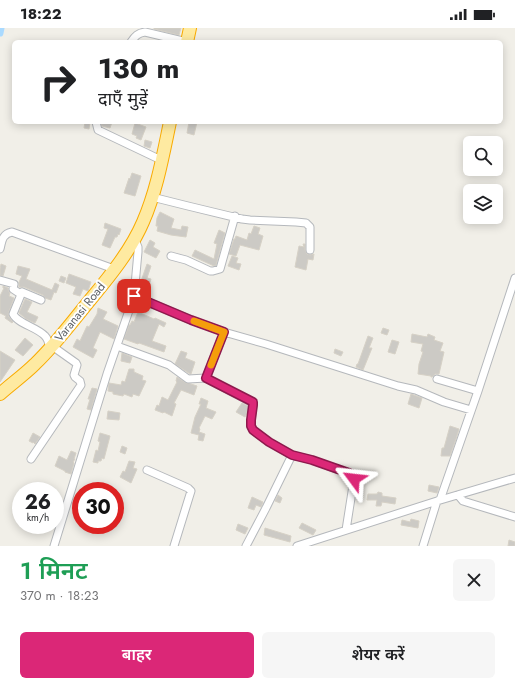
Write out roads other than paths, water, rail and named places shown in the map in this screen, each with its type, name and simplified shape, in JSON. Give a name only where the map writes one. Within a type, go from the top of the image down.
[{"type":"highway","points":[[187,40],[190,28]]},
{"type":"highway","name":"Varanasi Road","points":[[0,394],[51,347],[102,286],[134,238],[143,222],[152,197],[170,124]]},
{"type":"street","points":[[132,40],[136,35],[145,32],[179,40]]},
{"type":"street","points":[[96,124],[98,130],[161,160]]},
{"type":"street","points":[[152,197],[250,220],[296,222],[306,224],[310,227],[310,250]]},
{"type":"street","points":[[171,256],[186,260],[210,271],[220,269],[235,216]]},
{"type":"street","points":[[0,249],[3,237],[7,233],[12,232],[114,269]]},
{"type":"street","points":[[54,546],[107,374],[134,296],[138,252],[137,244],[134,238]]},
{"type":"street","points":[[423,546],[478,391],[513,288],[515,278]]},
{"type":"street","points":[[0,280],[14,284],[13,289],[19,293],[22,292],[41,300]]},
{"type":"street","points":[[22,292],[13,314],[14,316],[46,337],[51,347],[76,363],[77,365],[74,375],[80,381],[81,385],[31,459]]},
{"type":"street","points":[[134,296],[224,332],[398,386],[416,390],[444,402],[471,410]]},
{"type":"street","points":[[206,378],[224,332]]},
{"type":"street","points":[[117,346],[169,365],[188,379],[206,378],[253,402],[250,423],[253,430],[269,442],[292,455],[312,460],[353,475],[354,479],[346,530]]},
{"type":"street","points":[[437,379],[478,391]]},
{"type":"street","points":[[246,546],[292,455]]},
{"type":"street","points":[[148,470],[188,488],[191,491],[174,546]]},
{"type":"street","points":[[297,546],[515,478]]},
{"type":"street","points":[[458,495],[463,501],[515,518]]},
{"type":"waterway","points":[[0,33],[1,28]]}]
